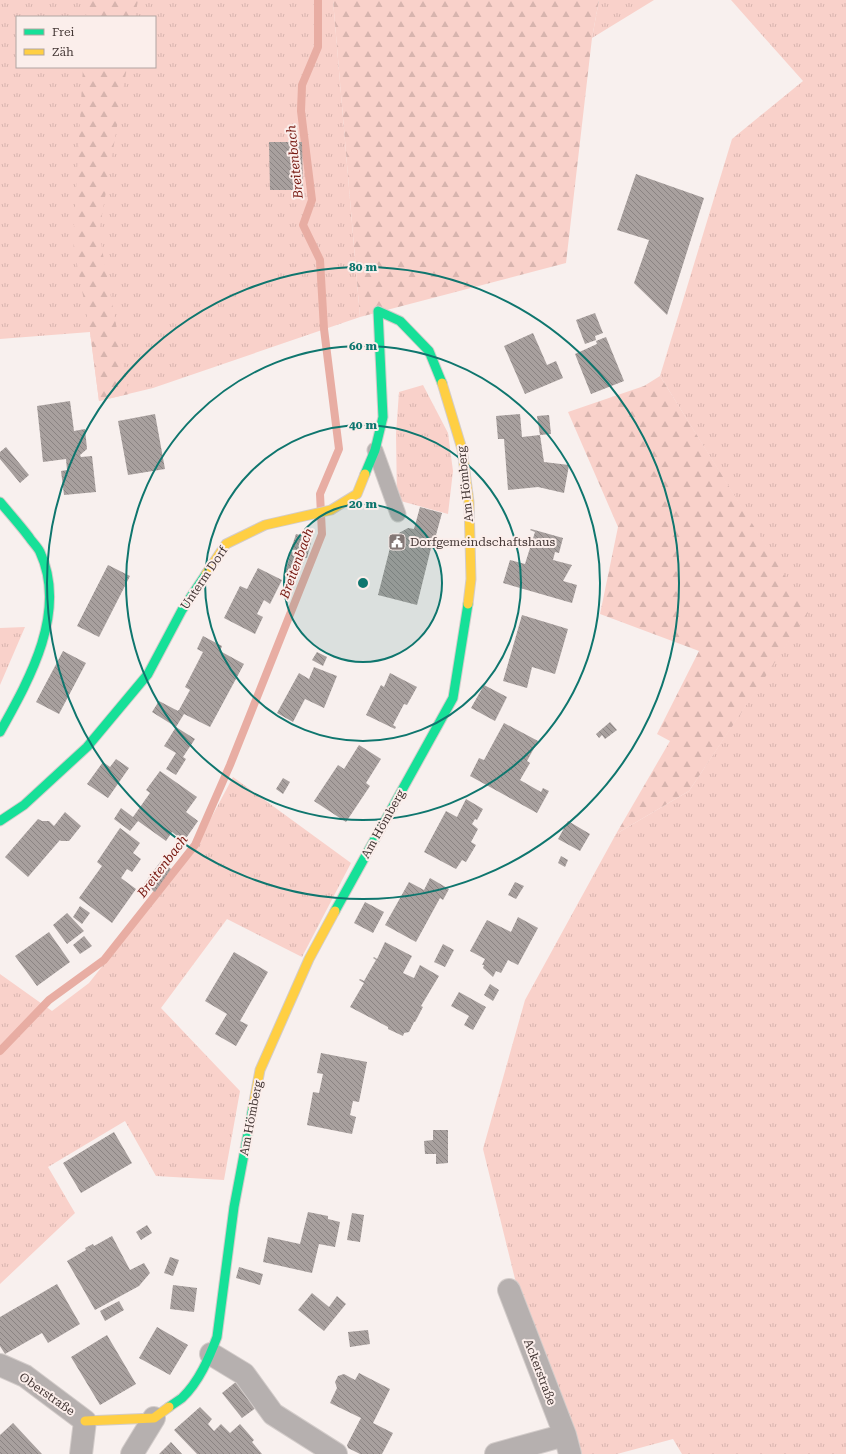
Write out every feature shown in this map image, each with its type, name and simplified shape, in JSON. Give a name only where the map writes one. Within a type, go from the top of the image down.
[{"type":"street","name":"Unterm Dorf","points":[[0,821],[24,805],[87,747],[148,674],[182,610],[226,544],[265,525],[331,510],[357,494],[375,450],[383,417],[378,311]]},
{"type":"street","name":"Am Hömberg","points":[[154,1418],[182,1398],[201,1373],[217,1338],[234,1206],[260,1070],[309,959],[453,698],[464,634],[471,579],[469,502],[462,449],[446,389],[429,351],[400,321],[378,311]]},
{"type":"street","points":[[0,502],[39,551],[47,569],[49,590],[48,620],[40,648],[26,685],[0,732]]},
{"type":"street","name":"Ackerstraße","points":[[509,1290],[567,1445]]},
{"type":"street","points":[[211,1354],[244,1374],[273,1414],[336,1454]]},
{"type":"street","name":"Oberstraße","points":[[0,1365],[25,1376],[85,1421],[81,1454]]},
{"type":"street","points":[[85,1421],[154,1418]]},
{"type":"street","points":[[132,1454],[154,1418]]},
{"type":"street","points":[[496,1454],[567,1445]]},
{"type":"lane","points":[[375,450],[398,514]]},
{"type":"green space","points":[[0,0],[333,0],[360,317],[153,388],[99,401],[90,332],[0,339]]},
{"type":"green space","points":[[87,0],[138,0],[135,16],[86,16]]},
{"type":"green space","points":[[333,0],[599,0],[592,38],[566,263],[360,317]]},
{"type":"green space","points":[[599,0],[654,0],[592,38]]},
{"type":"green space","points":[[731,0],[846,0],[846,1454],[682,1454],[673,1439],[617,1454],[577,1454],[515,1279],[483,1149],[525,1000],[616,834],[689,791],[807,613],[660,376],[732,139],[803,81]]},
{"type":"green space","points":[[83,68],[127,68],[99,233],[129,394],[99,401],[90,332],[73,243]]},
{"type":"green space","points":[[660,376],[808,613],[689,791],[616,834],[670,741],[657,734],[699,651],[600,614],[618,527],[568,412],[644,386]]},
{"type":"green space","points":[[423,385],[448,433],[453,471],[448,514],[397,500],[396,434],[399,392]]},
{"type":"green space","points":[[25,627],[0,685],[0,628]]},
{"type":"green space","points":[[233,777],[351,863],[302,957],[227,919],[161,1008],[240,1091],[224,1180],[156,1176],[125,1121],[48,1167],[75,1213],[0,1284],[0,974],[52,1011],[89,983],[194,850]]},
{"type":"building","points":[[269,142],[302,142],[303,190],[270,190]]},
{"type":"building","points":[[636,174],[704,198],[667,315],[634,283],[649,240],[617,230]]},
{"type":"building","points":[[595,313],[603,333],[595,336],[596,340],[585,344],[576,320]]},
{"type":"building","points":[[533,333],[547,365],[556,361],[563,378],[525,394],[504,346]]},
{"type":"building","points":[[606,337],[624,381],[591,394],[575,354],[597,344],[596,341]]},
{"type":"building","points":[[70,401],[74,431],[85,429],[87,449],[80,455],[81,457],[92,456],[96,492],[64,495],[61,471],[67,470],[66,459],[43,462],[37,406]]},
{"type":"building","points":[[155,414],[165,469],[128,475],[118,421]]},
{"type":"building","points":[[520,414],[522,437],[540,435],[544,462],[569,465],[564,493],[538,487],[508,490],[504,439],[498,439],[496,416]]},
{"type":"building","points":[[549,415],[551,434],[540,435],[537,416]]},
{"type":"building","points":[[6,447],[29,475],[20,483],[0,459],[0,452]]},
{"type":"building","points":[[420,507],[442,513],[434,549],[431,548],[417,605],[378,595],[393,536],[398,538],[399,533],[408,528],[414,529]]},
{"type":"building","points":[[531,529],[563,538],[559,553],[555,552],[553,560],[572,565],[563,581],[577,585],[572,603],[503,583],[510,560],[525,564],[535,532],[530,530]]},
{"type":"building","points":[[296,534],[312,538],[307,558],[301,557],[296,576],[285,573],[291,552],[294,553],[294,550],[291,549]]},
{"type":"building","points":[[108,565],[130,576],[99,637],[77,626]]},
{"type":"building","points":[[258,568],[282,580],[270,604],[264,600],[257,614],[263,617],[255,634],[224,618],[240,586],[247,589]]},
{"type":"building","points":[[522,615],[568,629],[555,674],[532,667],[527,688],[503,681]]},
{"type":"building","points":[[203,636],[222,646],[220,651],[244,664],[210,727],[184,714],[176,727],[152,712],[159,701],[178,711],[179,710],[190,690],[185,687],[203,652],[197,649]]},
{"type":"building","points":[[63,651],[86,663],[59,714],[36,702]]},
{"type":"building","points":[[317,652],[327,657],[323,666],[312,660]]},
{"type":"building","points":[[314,667],[337,676],[324,708],[305,699],[293,722],[277,713],[299,673],[309,679]]},
{"type":"building","points":[[390,673],[417,687],[407,705],[404,704],[393,725],[396,727],[395,729],[366,715],[381,685],[384,687]]},
{"type":"building","points":[[484,685],[507,697],[495,721],[471,708]]},
{"type":"building","points":[[610,722],[617,730],[605,739],[602,735],[599,738],[596,734]]},
{"type":"building","points":[[504,723],[538,741],[527,761],[530,763],[520,780],[541,792],[543,788],[549,791],[537,813],[470,776],[479,758],[484,760]]},
{"type":"building","points":[[176,727],[195,739],[183,757],[186,759],[176,775],[166,769],[176,753],[164,746]]},
{"type":"building","points":[[359,745],[381,759],[366,783],[370,786],[346,822],[314,801],[338,765],[344,769]]},
{"type":"building","points":[[116,759],[129,768],[108,798],[87,784],[103,762],[110,767]]},
{"type":"building","points":[[160,771],[197,797],[186,812],[198,821],[184,841],[172,832],[166,841],[138,821],[130,831],[114,819],[121,808],[133,817],[150,793],[146,790]]},
{"type":"building","points":[[283,778],[290,782],[283,794],[276,789]]},
{"type":"building","points":[[466,799],[483,809],[477,820],[475,819],[472,824],[478,829],[471,842],[476,845],[466,862],[462,860],[456,869],[424,852],[446,811],[457,817]]},
{"type":"building","points":[[65,812],[81,826],[69,841],[60,840],[28,877],[5,857],[38,819],[42,821],[49,821],[54,826]]},
{"type":"building","points":[[568,821],[590,834],[580,851],[558,839]]},
{"type":"building","points":[[120,828],[140,843],[133,853],[141,859],[132,872],[127,869],[121,878],[136,889],[112,923],[79,898],[102,866],[97,862]]},
{"type":"building","points":[[561,856],[568,860],[565,867],[558,863]]},
{"type":"building","points":[[161,861],[171,869],[155,892],[144,884]]},
{"type":"building","points":[[430,878],[449,889],[443,900],[440,898],[416,942],[385,925],[409,882],[424,890]]},
{"type":"building","points":[[515,882],[524,886],[516,899],[508,895]]},
{"type":"building","points":[[365,902],[384,912],[373,933],[354,923]]},
{"type":"building","points":[[80,906],[90,913],[82,924],[73,917]]},
{"type":"building","points":[[67,913],[84,931],[67,944],[53,925]]},
{"type":"building","points":[[518,917],[538,928],[518,965],[508,960],[501,973],[496,971],[493,977],[483,968],[484,965],[482,965],[485,959],[470,951],[487,920],[511,932]]},
{"type":"building","points":[[49,932],[70,962],[37,986],[15,956]]},
{"type":"building","points":[[84,936],[92,946],[80,954],[73,945]]},
{"type":"building","points":[[385,942],[412,956],[403,973],[414,978],[420,965],[439,976],[421,1006],[423,1007],[409,1032],[404,1033],[403,1036],[350,1007],[364,983],[359,980],[364,981],[376,960],[373,958],[374,957],[377,959]]},
{"type":"building","points":[[443,944],[454,950],[445,967],[434,962]]},
{"type":"building","points":[[234,952],[268,972],[240,1021],[248,1025],[236,1046],[215,1034],[227,1014],[205,1001]]},
{"type":"building","points":[[490,984],[499,990],[493,1001],[484,995]]},
{"type":"building","points":[[459,992],[486,1007],[473,1030],[464,1025],[469,1016],[451,1006]]},
{"type":"building","points":[[321,1053],[367,1062],[359,1102],[353,1101],[350,1115],[356,1117],[352,1134],[307,1125],[313,1092],[319,1093],[323,1074],[317,1073]]},
{"type":"building","points":[[433,1130],[448,1130],[448,1163],[436,1164],[436,1154],[425,1154],[424,1141],[433,1140]]},
{"type":"building","points":[[114,1132],[132,1163],[81,1193],[63,1163]]},
{"type":"building","points":[[308,1212],[328,1216],[328,1219],[340,1222],[335,1247],[319,1244],[312,1273],[263,1262],[268,1237],[300,1244]]},
{"type":"building","points":[[352,1213],[364,1215],[360,1242],[347,1240]]},
{"type":"building","points":[[147,1225],[152,1233],[141,1240],[136,1232]]},
{"type":"building","points":[[112,1236],[130,1270],[144,1263],[150,1273],[139,1286],[95,1310],[67,1261],[86,1250],[85,1248],[93,1244],[94,1246]]},
{"type":"building","points":[[170,1257],[179,1260],[173,1276],[164,1273]]},
{"type":"building","points":[[239,1267],[263,1274],[260,1285],[236,1278]]},
{"type":"building","points":[[57,1284],[80,1324],[48,1343],[42,1333],[5,1354],[0,1346],[0,1317]]},
{"type":"building","points":[[173,1285],[197,1288],[194,1312],[170,1309]]},
{"type":"building","points":[[312,1293],[329,1307],[337,1296],[346,1304],[324,1331],[298,1310]]},
{"type":"building","points":[[119,1301],[124,1310],[105,1321],[100,1311]]},
{"type":"building","points":[[157,1327],[188,1345],[170,1375],[139,1358]]},
{"type":"building","points":[[368,1330],[370,1344],[350,1347],[348,1332]]},
{"type":"building","points":[[107,1335],[136,1384],[100,1405],[71,1357]]},
{"type":"building","points":[[359,1373],[390,1389],[373,1423],[393,1433],[382,1454],[360,1454],[348,1448],[347,1445],[361,1418],[330,1403],[337,1388],[335,1382],[338,1376],[344,1374],[355,1380]]},
{"type":"building","points":[[237,1381],[257,1407],[242,1418],[222,1393]]},
{"type":"building","points":[[200,1407],[212,1419],[208,1424],[214,1431],[221,1424],[230,1433],[240,1424],[254,1440],[252,1442],[262,1454],[197,1454],[174,1430]]},
{"type":"building","points":[[13,1423],[42,1454],[0,1454],[0,1435]]},
{"type":"building","points":[[171,1442],[182,1454],[159,1454]]},
{"type":"waterway","name":"Breitenbach","points":[[0,1051],[49,1000],[104,960],[195,845],[230,765],[322,534],[320,494],[339,449],[324,329],[320,260],[303,225],[312,200],[301,111],[302,85],[318,47],[318,0]]},
{"type":"traffic: fast","points":[[365,474],[375,450],[383,417],[378,311],[400,321],[429,351],[442,383]]},
{"type":"traffic: fast","points":[[0,502],[40,552],[48,575],[50,598],[47,622],[33,668],[0,732]]},
{"type":"traffic: fast","points":[[0,821],[24,805],[87,747],[148,674],[182,610],[206,574]]},
{"type":"traffic: fast","points":[[335,911],[453,698],[468,604]]},
{"type":"traffic: fast","points":[[169,1407],[182,1398],[194,1385],[207,1361],[217,1337],[234,1207],[253,1107]]},
{"type":"traffic: slow","points":[[442,383],[462,449],[469,502],[471,579],[468,604]]},
{"type":"traffic: slow","points":[[206,574],[226,544],[265,525],[331,510],[357,494],[365,474]]},
{"type":"traffic: slow","points":[[253,1107],[260,1070],[309,959],[335,911]]},
{"type":"traffic: slow","points":[[85,1421],[154,1418],[169,1407]]},
{"type":"place","name":"Dorfgemeindschaftshaus","points":[[397,542]]}]
